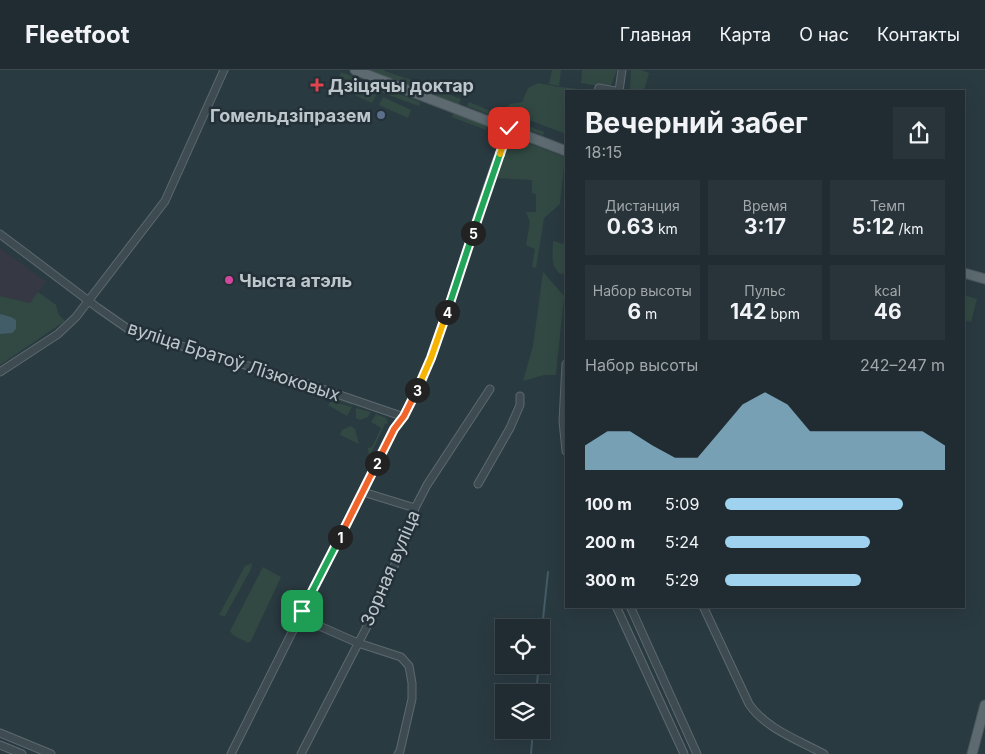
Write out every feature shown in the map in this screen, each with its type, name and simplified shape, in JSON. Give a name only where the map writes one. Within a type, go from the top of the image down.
[{"type":"main road","points":[[355,70],[565,151]]},
{"type":"main road","points":[[965,273],[985,279]]},
{"type":"main road","points":[[972,754],[985,705]]},
{"type":"street","points":[[0,372],[58,334],[76,317],[165,202],[224,70]]},
{"type":"street","points":[[619,90],[622,70]]},
{"type":"street","points":[[231,754],[394,429],[404,416],[432,354],[509,128]]},
{"type":"street","name":"вуліца Братоў Лізюковых","points":[[0,234],[126,328],[299,381],[404,416]]},
{"type":"street","name":"Зорная вуліца","points":[[301,754],[390,576],[411,526],[415,508],[427,485],[490,389]]},
{"type":"street","points":[[478,484],[510,428],[520,405],[520,396]]},
{"type":"street","points":[[363,492],[415,508]]},
{"type":"street","points":[[617,608],[684,754]]},
{"type":"street","points":[[631,608],[697,754]]},
{"type":"street","points":[[704,608],[748,704],[754,712],[762,720],[824,754]]},
{"type":"street","points":[[299,617],[358,643],[401,658],[409,666],[412,699],[398,754]]},
{"type":"street","points":[[667,718],[675,720],[678,712]]},
{"type":"street","points":[[0,733],[51,754]]},
{"type":"street","points":[[0,745],[22,754]]},
{"type":"shaded area","points":[[0,248],[46,282],[30,303],[0,296]]},
{"type":"green space","points":[[369,70],[382,70],[414,81],[412,87]]},
{"type":"green space","points":[[552,70],[561,70],[559,86],[549,84]]},
{"type":"green space","points":[[582,70],[617,70],[610,88],[581,83]]},
{"type":"green space","points":[[631,70],[641,70],[649,73],[644,90],[630,90]]},
{"type":"green space","points":[[341,72],[420,102],[419,106],[339,77]]},
{"type":"green space","points":[[339,82],[361,91],[377,94],[372,103],[337,87]]},
{"type":"green space","points":[[538,83],[590,90],[565,90],[565,134],[503,110],[510,104],[522,102],[528,88]]},
{"type":"green space","points":[[422,84],[461,99],[459,104],[420,89]]},
{"type":"green space","points":[[383,97],[411,110],[408,118],[379,105]]},
{"type":"green space","points":[[469,102],[489,110],[488,114],[467,106]]},
{"type":"green space","points":[[453,113],[487,126],[486,130],[452,117]]},
{"type":"green space","points":[[504,117],[544,132],[543,135],[503,120]]},
{"type":"green space","points":[[515,138],[565,157],[560,204],[544,218],[536,268],[532,267],[535,249],[526,245],[530,222],[526,212],[536,212],[536,194],[532,193],[532,180],[496,178],[508,142]]},
{"type":"green space","points":[[565,240],[565,273],[560,274],[553,263],[553,241],[564,244]]},
{"type":"green space","points":[[543,272],[564,296],[556,375],[544,375],[523,381],[533,346]]},
{"type":"green space","points":[[38,292],[56,305],[59,315],[65,321],[0,365],[0,296],[30,303]]},
{"type":"green space","points":[[965,295],[977,299],[971,322],[965,320]]},
{"type":"green space","points":[[307,389],[353,404],[305,391]]},
{"type":"green space","points":[[331,401],[352,407],[347,416],[328,405]]},
{"type":"green space","points":[[356,408],[371,412],[368,417],[360,420],[356,418]]},
{"type":"green space","points":[[376,414],[386,418],[388,423],[385,424],[369,458],[368,448],[372,447],[381,428],[371,422]]},
{"type":"green space","points":[[351,426],[355,429],[359,444],[340,435],[342,430]]},
{"type":"green space","points":[[252,563],[251,569],[225,616],[219,615],[245,566]]},
{"type":"green space","points":[[263,567],[281,577],[251,641],[248,643],[233,635],[230,631]]},
{"type":"water","points":[[0,314],[16,320],[16,329],[12,333],[0,334]]},
{"type":"waterway","points":[[543,619],[548,572]]},
{"type":"waterway","points":[[537,684],[538,674]]},
{"type":"waterway","points":[[531,754],[532,739]]},
{"type":"place","name":"Дзіцячы доктар","points":[[317,85]]},
{"type":"place","name":"Гомельдзіпразем","points":[[381,115]]},
{"type":"place","name":"Чыста атэль","points":[[229,280]]},
{"type":"route","points":[[302,611],[394,429],[404,416],[424,373],[443,324],[509,128]]}]
